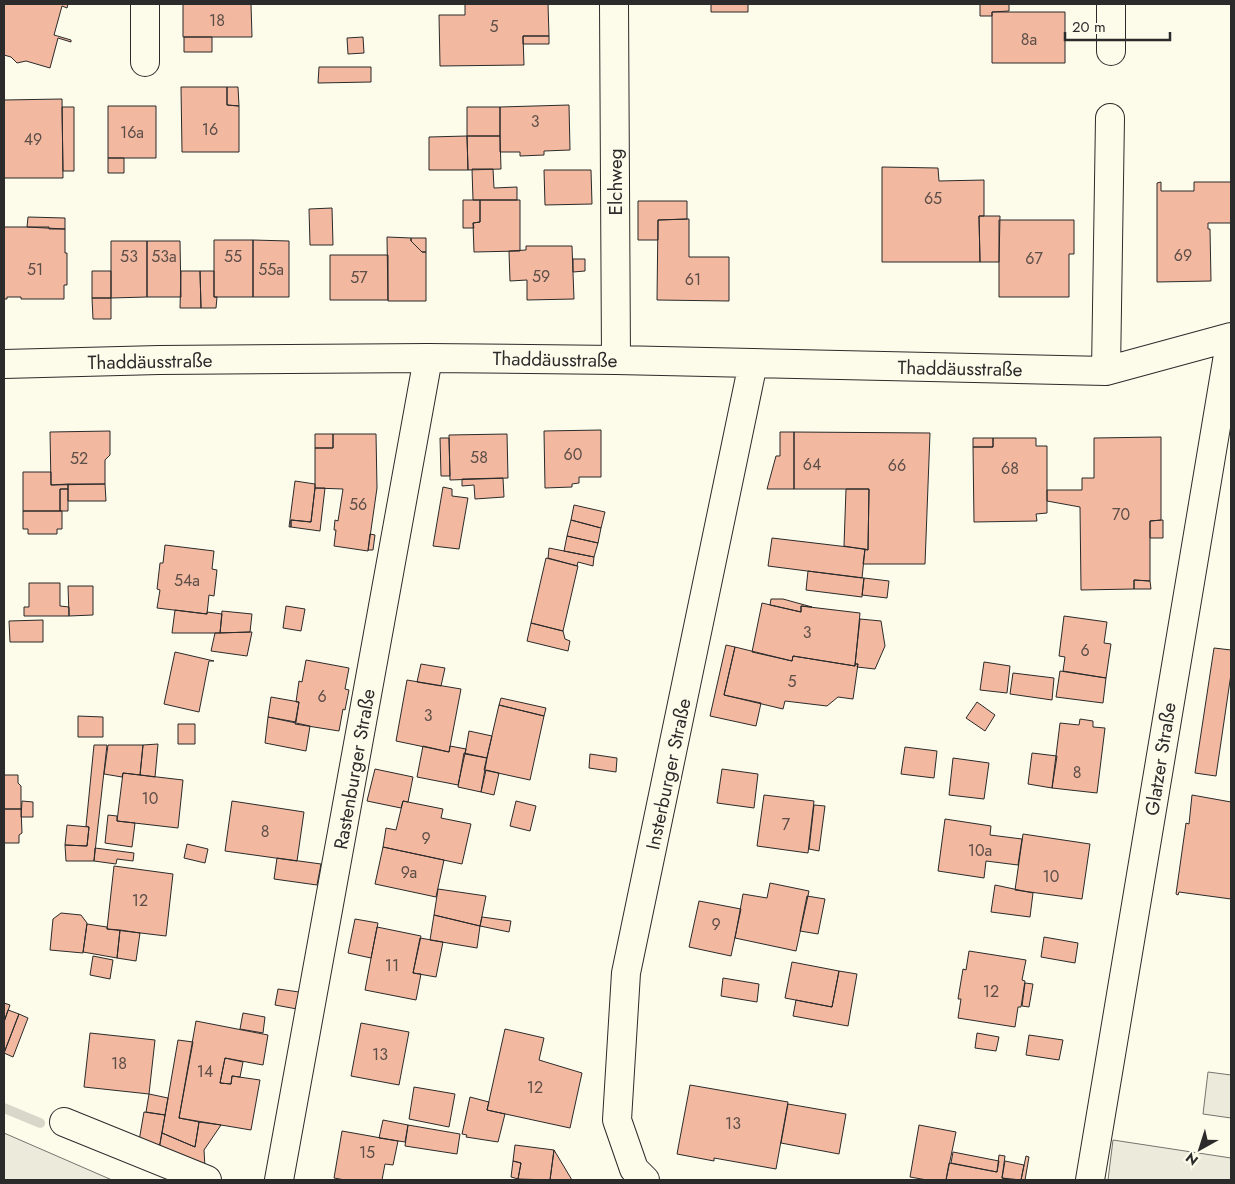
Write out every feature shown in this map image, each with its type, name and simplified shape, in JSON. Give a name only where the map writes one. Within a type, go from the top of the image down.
[{"type":"street","points":[[145,4],[145,62]]},
{"type":"street","name":"Elchweg","points":[[614,4],[616,360]]},
{"type":"street","points":[[1110,4],[1111,52]]},
{"type":"street","points":[[1106,371],[1110,118]]},
{"type":"street","name":"Thaddäusstraße","points":[[4,364],[160,360],[428,358],[616,360],[1106,371],[1231,337]]},
{"type":"street","name":"Glatzer Straße","points":[[1090,1180],[1231,337]]},
{"type":"street","name":"Rastenburger Straße","points":[[279,1180],[428,358]]},
{"type":"street","name":"Insterburger Straße","points":[[645,1180],[634,1169],[617,1120],[626,973],[753,363]]},
{"type":"street","points":[[64,1122],[207,1180]]},
{"type":"shaded area","points":[[1208,1072],[1231,1075],[1231,1118],[1203,1114]]},
{"type":"shaded area","points":[[4,1133],[112,1180],[4,1180]]},
{"type":"shaded area","points":[[1113,1140],[1231,1158],[1231,1180],[1108,1180]]},
{"type":"building","points":[[4,4],[68,4],[67,8],[62,6],[54,35],[71,40],[71,42],[58,38],[50,68],[26,61],[17,63],[11,57],[4,55]]},
{"type":"building","points":[[183,4],[251,4],[252,37],[183,37]]},
{"type":"building","points":[[465,4],[548,4],[549,36],[523,36],[524,65],[440,66],[439,15],[465,15]]},
{"type":"building","points":[[711,4],[748,4],[748,12],[711,12]]},
{"type":"building","points":[[980,4],[1009,4],[1009,11],[992,12],[992,16],[980,16]]},
{"type":"building","points":[[992,12],[1065,12],[1065,63],[992,63]]},
{"type":"building","points":[[523,36],[549,36],[549,44],[523,44]]},
{"type":"building","points":[[184,37],[212,37],[212,52],[184,52]]},
{"type":"building","points":[[363,37],[364,53],[348,54],[347,38]]},
{"type":"building","points":[[319,67],[371,67],[371,82],[318,83]]},
{"type":"building","points":[[181,87],[227,87],[227,105],[239,106],[239,152],[182,152]]},
{"type":"building","points":[[227,87],[238,87],[239,106],[227,105]]},
{"type":"building","points":[[62,99],[63,178],[4,178],[4,100]]},
{"type":"building","points":[[569,105],[570,150],[544,151],[544,155],[520,156],[520,152],[500,152],[500,107]]},
{"type":"building","points":[[108,106],[156,106],[156,158],[108,158]]},
{"type":"building","points":[[62,107],[74,107],[74,171],[63,171]]},
{"type":"building","points":[[467,107],[500,107],[500,136],[467,136]]},
{"type":"building","points":[[467,136],[468,170],[429,170],[429,137]]},
{"type":"building","points":[[467,136],[500,136],[501,169],[468,170]]},
{"type":"building","points":[[108,158],[124,158],[124,173],[108,173]]},
{"type":"building","points":[[882,167],[938,168],[939,181],[984,180],[984,216],[979,216],[980,262],[882,262]]},
{"type":"building","points":[[472,169],[493,169],[494,188],[517,187],[517,200],[473,200]]},
{"type":"building","points":[[544,170],[591,170],[592,204],[545,205]]},
{"type":"building","points":[[1161,182],[1161,191],[1194,191],[1194,182],[1231,182],[1231,223],[1208,223],[1208,229],[1210,229],[1211,281],[1157,282],[1157,183]]},
{"type":"building","points":[[463,200],[480,200],[480,222],[473,223],[474,228],[463,228]]},
{"type":"building","points":[[480,200],[520,200],[520,251],[474,252],[473,223],[480,222]]},
{"type":"building","points":[[638,201],[687,201],[687,219],[658,220],[658,240],[638,240]]},
{"type":"building","points":[[332,208],[333,245],[310,245],[309,209]]},
{"type":"building","points":[[979,216],[1000,216],[999,262],[980,262]]},
{"type":"building","points":[[28,217],[65,218],[65,229],[27,227]]},
{"type":"building","points":[[689,219],[689,257],[729,257],[729,301],[657,300],[658,220]]},
{"type":"building","points":[[999,220],[1074,220],[1074,254],[1069,254],[1069,297],[999,297]]},
{"type":"building","points":[[4,227],[65,229],[67,285],[64,285],[64,299],[21,299],[21,297],[7,297],[7,299],[4,299]]},
{"type":"building","points":[[387,237],[411,238],[411,241],[422,252],[426,252],[426,301],[388,301]]},
{"type":"building","points":[[411,238],[426,238],[426,252],[422,252],[411,241]]},
{"type":"building","points":[[214,240],[253,240],[253,297],[214,297]]},
{"type":"building","points":[[253,240],[289,241],[289,297],[253,297]]},
{"type":"building","points":[[111,241],[147,241],[147,297],[111,298]]},
{"type":"building","points":[[147,241],[180,241],[181,297],[147,297]]},
{"type":"building","points":[[526,246],[572,246],[574,299],[527,300],[527,280],[510,281],[509,251],[526,250]]},
{"type":"building","points":[[330,255],[388,255],[388,300],[330,300]]},
{"type":"building","points":[[573,259],[585,259],[585,271],[573,272]]},
{"type":"building","points":[[92,271],[111,271],[111,298],[92,298]]},
{"type":"building","points":[[181,271],[200,271],[201,308],[180,308]]},
{"type":"building","points":[[200,271],[214,271],[214,297],[217,297],[216,308],[201,308]]},
{"type":"building","points":[[92,298],[111,298],[111,319],[93,319]]},
{"type":"building","points":[[601,430],[601,477],[579,477],[579,483],[572,484],[572,487],[545,488],[544,431]]},
{"type":"building","points":[[110,431],[110,455],[105,460],[105,484],[51,485],[50,432]]},
{"type":"building","points":[[780,432],[794,432],[794,489],[767,489],[776,456],[780,456]]},
{"type":"building","points":[[794,432],[930,433],[925,564],[863,564],[865,549],[868,550],[869,489],[794,489]]},
{"type":"building","points":[[315,434],[333,434],[333,448],[315,448]]},
{"type":"building","points":[[333,434],[376,434],[377,488],[368,551],[334,546],[335,520],[338,521],[343,489],[315,488],[315,448],[333,448]]},
{"type":"building","points":[[507,434],[508,478],[450,480],[449,435]]},
{"type":"building","points":[[1161,437],[1161,520],[1150,521],[1150,581],[1134,580],[1134,589],[1081,590],[1080,507],[1047,501],[1047,490],[1082,490],[1082,478],[1094,478],[1094,438]]},
{"type":"building","points":[[440,438],[449,438],[450,476],[441,476]]},
{"type":"building","points":[[973,438],[993,438],[993,447],[973,447]]},
{"type":"building","points":[[993,438],[1036,438],[1036,446],[1047,446],[1047,513],[1036,514],[1037,521],[974,522],[973,447],[993,447]]},
{"type":"building","points":[[23,472],[51,472],[51,485],[68,484],[68,489],[60,489],[60,511],[23,511]]},
{"type":"building","points":[[503,478],[504,497],[475,499],[474,485],[462,486],[462,479]]},
{"type":"building","points":[[295,481],[315,484],[311,522],[291,520],[291,527],[289,527]]},
{"type":"building","points":[[68,484],[105,484],[106,501],[68,501]]},
{"type":"building","points":[[443,487],[452,489],[452,496],[468,498],[459,549],[433,546]]},
{"type":"building","points":[[315,488],[325,488],[320,531],[291,527],[291,520],[311,522]]},
{"type":"building","points":[[60,489],[68,489],[68,511],[60,511]]},
{"type":"building","points":[[846,489],[869,489],[868,550],[844,546]]},
{"type":"building","points":[[574,505],[605,512],[601,528],[571,520]]},
{"type":"building","points":[[23,511],[62,511],[62,529],[57,529],[57,534],[28,534],[28,529],[23,529]]},
{"type":"building","points":[[571,520],[601,528],[598,543],[567,536]]},
{"type":"building","points":[[1163,520],[1163,538],[1150,538],[1150,521]]},
{"type":"building","points":[[370,534],[375,535],[373,550],[368,550]]},
{"type":"building","points":[[567,536],[598,543],[594,557],[564,551]]},
{"type":"building","points":[[772,538],[865,549],[862,578],[768,566]]},
{"type":"building","points":[[165,545],[214,551],[212,569],[217,570],[214,596],[209,595],[207,614],[157,608],[160,590],[157,589],[160,563],[163,563]]},
{"type":"building","points":[[549,548],[594,557],[593,566],[578,562],[577,566],[548,558]]},
{"type":"building","points":[[546,558],[578,566],[563,631],[531,623]]},
{"type":"building","points":[[808,571],[864,578],[862,597],[806,590]]},
{"type":"building","points":[[864,578],[889,581],[887,598],[862,595]]},
{"type":"building","points":[[1134,580],[1150,581],[1151,589],[1134,589]]},
{"type":"building","points":[[29,583],[60,583],[60,606],[69,607],[69,616],[24,616],[24,607],[29,607]]},
{"type":"building","points":[[68,586],[93,586],[93,615],[69,616]]},
{"type":"building","points":[[771,599],[783,599],[812,607],[801,606],[801,612],[770,605]]},
{"type":"building","points":[[762,603],[801,612],[801,606],[860,613],[855,666],[793,656],[792,661],[752,652]]},
{"type":"building","points":[[286,606],[305,609],[301,631],[283,628]]},
{"type":"building","points":[[175,610],[222,614],[220,633],[172,633]]},
{"type":"building","points":[[222,611],[252,614],[250,632],[220,633]]},
{"type":"building","points":[[1064,616],[1107,622],[1104,643],[1111,644],[1106,678],[1063,671],[1065,657],[1059,656]]},
{"type":"building","points":[[860,619],[881,621],[885,646],[875,669],[857,667],[858,664],[855,664]]},
{"type":"building","points":[[43,620],[43,642],[10,642],[9,621]]},
{"type":"building","points":[[531,623],[563,631],[565,639],[570,641],[568,651],[527,641]]},
{"type":"building","points":[[252,632],[247,656],[211,651],[215,633]]},
{"type":"building","points":[[726,645],[735,647],[724,695],[761,703],[756,726],[710,716]]},
{"type":"building","points":[[735,647],[792,661],[793,656],[855,666],[855,664],[858,664],[853,699],[838,697],[827,706],[785,701],[783,709],[724,695]]},
{"type":"building","points":[[1214,648],[1231,650],[1231,674],[1216,776],[1195,773]]},
{"type":"building","points":[[175,652],[214,661],[209,661],[199,712],[164,704]]},
{"type":"building","points":[[306,660],[349,668],[345,689],[349,690],[339,731],[295,724],[299,702],[296,702],[299,681],[302,682]]},
{"type":"building","points":[[984,662],[1010,666],[1007,693],[980,690]]},
{"type":"building","points":[[421,664],[445,668],[441,686],[417,682]]},
{"type":"building","points":[[1060,671],[1106,678],[1103,703],[1056,697]]},
{"type":"building","points":[[1013,673],[1054,678],[1052,700],[1010,694]]},
{"type":"building","points":[[407,680],[461,689],[449,752],[396,741]]},
{"type":"building","points":[[271,697],[299,702],[296,722],[268,717]]},
{"type":"building","points":[[501,698],[546,708],[544,716],[499,705]]},
{"type":"building","points":[[977,702],[995,715],[985,731],[966,718]]},
{"type":"building","points":[[499,705],[544,716],[530,780],[484,770]]},
{"type":"building","points":[[78,716],[103,717],[103,737],[78,737]]},
{"type":"building","points":[[268,717],[310,726],[306,751],[265,743]]},
{"type":"building","points":[[1080,719],[1093,721],[1093,727],[1105,728],[1097,793],[1052,788],[1060,723],[1079,725]]},
{"type":"building","points":[[178,724],[195,724],[195,744],[178,744]]},
{"type":"building","points":[[469,731],[492,736],[487,758],[465,754]]},
{"type":"building","points":[[158,744],[155,777],[140,775],[143,745]]},
{"type":"building","points":[[94,745],[107,745],[94,861],[66,861],[65,845],[87,846],[89,827],[86,826]]},
{"type":"building","points":[[108,745],[143,745],[140,775],[123,773],[122,777],[104,774]]},
{"type":"building","points":[[423,746],[449,752],[450,746],[466,749],[458,785],[417,777]]},
{"type":"building","points":[[905,747],[937,751],[934,778],[901,774]]},
{"type":"building","points":[[464,753],[487,758],[481,792],[458,787]]},
{"type":"building","points":[[1032,753],[1057,756],[1052,788],[1028,784]]},
{"type":"building","points":[[590,754],[617,758],[616,772],[589,768]]},
{"type":"building","points":[[953,758],[989,763],[984,799],[949,795]]},
{"type":"building","points":[[375,769],[413,777],[408,802],[403,801],[401,808],[367,801]]},
{"type":"building","points":[[722,769],[758,774],[754,808],[717,803]]},
{"type":"building","points":[[486,770],[499,773],[494,795],[481,792]]},
{"type":"building","points":[[123,773],[183,780],[178,828],[117,821]]},
{"type":"building","points":[[4,775],[18,775],[18,783],[21,786],[21,809],[4,809]]},
{"type":"building","points":[[764,795],[814,801],[808,853],[757,846]]},
{"type":"building","points":[[1192,795],[1231,802],[1231,899],[1179,892],[1178,895],[1176,894],[1186,823],[1189,824]]},
{"type":"building","points":[[22,801],[33,802],[33,817],[21,817]]},
{"type":"building","points":[[232,801],[304,812],[297,861],[225,851]]},
{"type":"building","points":[[403,801],[443,809],[441,818],[471,824],[462,864],[383,847],[386,828],[396,830]]},
{"type":"building","points":[[516,801],[536,806],[530,831],[510,826]]},
{"type":"building","points":[[814,805],[825,806],[819,851],[809,849]]},
{"type":"building","points":[[4,809],[21,809],[22,833],[19,835],[19,843],[4,843]]},
{"type":"building","points":[[108,815],[117,816],[117,821],[135,823],[132,847],[105,843]]},
{"type":"building","points":[[945,819],[991,826],[990,835],[1022,839],[1018,865],[986,861],[984,878],[938,871]]},
{"type":"building","points":[[67,825],[89,827],[87,846],[65,845]]},
{"type":"building","points":[[1023,834],[1090,844],[1082,899],[1015,890]]},
{"type":"building","points":[[187,844],[208,849],[205,863],[184,858]]},
{"type":"building","points":[[383,847],[444,860],[436,897],[375,884]]},
{"type":"building","points":[[95,848],[134,853],[133,861],[117,859],[116,864],[94,861]]},
{"type":"building","points":[[277,858],[321,864],[317,885],[274,879]]},
{"type":"building","points":[[114,866],[173,874],[166,936],[107,929]]},
{"type":"building","points":[[770,883],[809,891],[796,951],[735,938],[743,894],[767,898]]},
{"type":"building","points":[[995,885],[1033,893],[1030,917],[991,912]]},
{"type":"building","points":[[438,889],[486,896],[480,926],[434,915]]},
{"type":"building","points":[[807,896],[825,899],[818,934],[800,931]]},
{"type":"building","points":[[699,901],[741,909],[731,956],[689,947]]},
{"type":"building","points":[[61,913],[81,915],[87,923],[83,953],[50,950],[53,919]]},
{"type":"building","points":[[434,915],[480,926],[477,948],[430,940]]},
{"type":"building","points":[[482,917],[511,921],[509,932],[480,926]]},
{"type":"building","points":[[355,919],[378,923],[371,958],[348,953]]},
{"type":"building","points":[[87,924],[120,930],[117,958],[83,952]]},
{"type":"building","points":[[377,927],[421,936],[413,973],[421,974],[416,1000],[365,990]]},
{"type":"building","points":[[120,930],[140,933],[136,961],[117,958]]},
{"type":"building","points":[[1044,937],[1078,943],[1075,963],[1041,957]]},
{"type":"building","points":[[420,938],[443,942],[436,977],[413,973]]},
{"type":"building","points":[[969,951],[1026,960],[1022,980],[1025,981],[1021,1007],[1018,1007],[1015,1027],[958,1018],[961,999],[958,999],[963,969],[966,970]]},
{"type":"building","points":[[93,956],[113,960],[110,979],[90,975]]},
{"type":"building","points":[[792,962],[839,971],[832,1007],[785,998]]},
{"type":"building","points":[[839,971],[857,974],[848,1026],[793,1016],[796,1000],[832,1007]]},
{"type":"building","points":[[723,978],[759,984],[757,1002],[721,996]]},
{"type":"building","points":[[1025,983],[1033,984],[1029,1007],[1022,1006]]},
{"type":"building","points":[[278,989],[299,992],[297,1009],[275,1005]]},
{"type":"building","points":[[4,1003],[10,1005],[4,1022]]},
{"type":"building","points":[[8,1010],[19,1014],[4,1053],[4,1022]]},
{"type":"building","points":[[243,1013],[265,1017],[263,1033],[240,1029]]},
{"type":"building","points":[[19,1014],[28,1018],[13,1057],[4,1053]]},
{"type":"building","points":[[196,1021],[268,1035],[263,1065],[225,1058],[220,1083],[231,1084],[232,1076],[260,1080],[251,1130],[179,1118]]},
{"type":"building","points":[[361,1023],[409,1032],[399,1085],[351,1076]]},
{"type":"building","points":[[505,1029],[544,1038],[539,1060],[582,1073],[570,1128],[487,1110]]},
{"type":"building","points":[[90,1033],[155,1040],[149,1094],[84,1087]]},
{"type":"building","points":[[977,1033],[999,1037],[996,1051],[975,1048]]},
{"type":"building","points":[[1029,1035],[1063,1040],[1059,1060],[1026,1055]]},
{"type":"building","points":[[178,1040],[193,1042],[179,1118],[199,1122],[195,1147],[162,1133]]},
{"type":"building","points":[[225,1058],[243,1062],[240,1077],[232,1076],[231,1084],[220,1083]]},
{"type":"building","points":[[690,1085],[788,1102],[776,1169],[714,1158],[714,1161],[677,1154]]},
{"type":"building","points":[[414,1087],[455,1094],[449,1127],[409,1119]]},
{"type":"building","points":[[149,1094],[168,1098],[165,1115],[146,1112]]},
{"type":"building","points":[[470,1097],[489,1102],[487,1110],[505,1114],[498,1142],[466,1137],[467,1135],[462,1134]]},
{"type":"building","points":[[788,1104],[846,1114],[839,1154],[781,1143]]},
{"type":"building","points":[[144,1112],[165,1115],[159,1149],[139,1141]]},
{"type":"building","points":[[383,1120],[408,1125],[405,1142],[379,1138]]},
{"type":"building","points":[[199,1122],[221,1125],[204,1150],[205,1167],[159,1149],[162,1133],[195,1147]]},
{"type":"building","points":[[408,1125],[460,1134],[457,1154],[405,1146]]},
{"type":"building","points":[[919,1125],[956,1132],[946,1180],[927,1180],[910,1177]]},
{"type":"building","points":[[342,1131],[398,1141],[393,1165],[385,1164],[382,1180],[345,1180],[334,1178]]},
{"type":"building","points":[[515,1145],[554,1150],[550,1180],[518,1179],[521,1163],[513,1161]]},
{"type":"building","points":[[554,1150],[572,1180],[550,1180]]},
{"type":"building","points":[[953,1152],[999,1161],[997,1172],[951,1163]]},
{"type":"building","points":[[999,1155],[1005,1156],[1002,1178],[1012,1180],[946,1180],[949,1163],[997,1172]]},
{"type":"building","points":[[1026,1156],[1029,1157],[1025,1180],[1021,1180]]},
{"type":"building","points":[[513,1161],[521,1163],[518,1179],[511,1177]]},
{"type":"building","points":[[1005,1161],[1024,1165],[1021,1180],[1002,1178]]},
{"type":"waterway","points":[[4,1108],[40,1123]]}]
